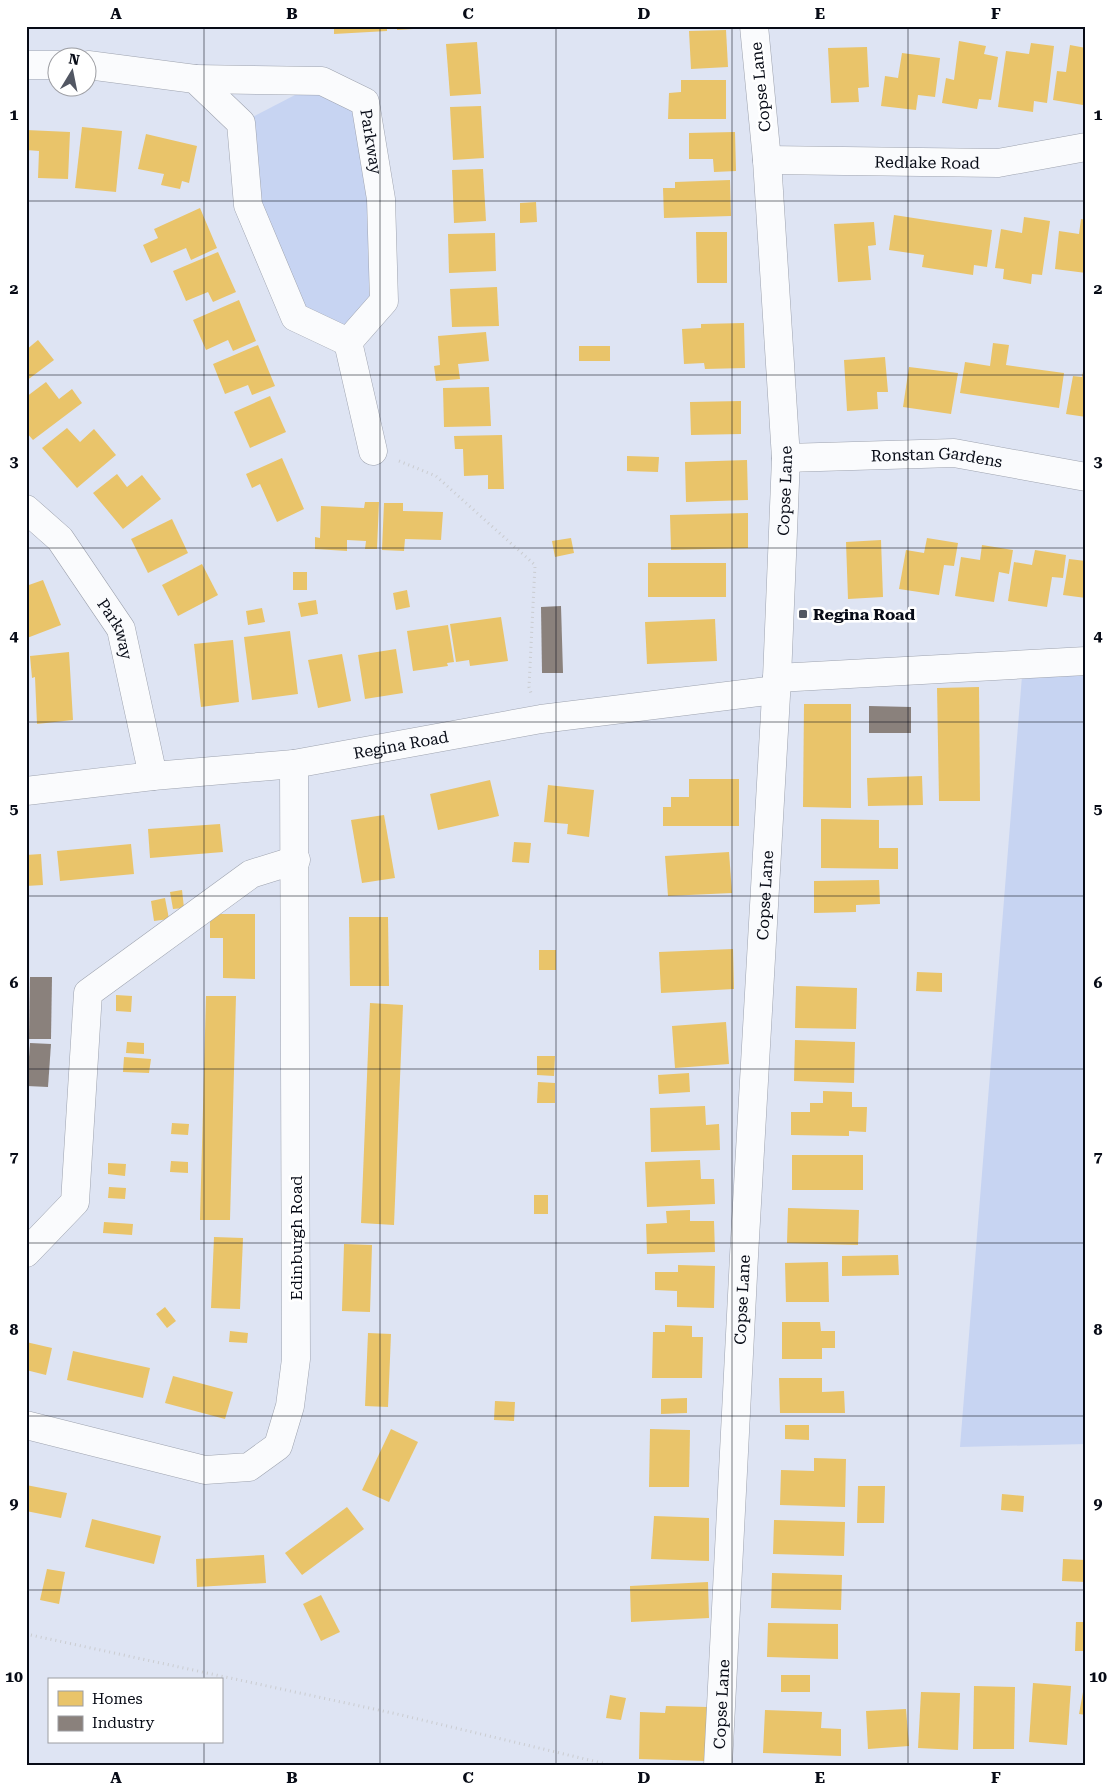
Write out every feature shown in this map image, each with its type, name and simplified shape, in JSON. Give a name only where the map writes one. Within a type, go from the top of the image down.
[{"type":"street","name":"Copse Lane","points":[[718,1765],[776,684],[786,458],[768,160],[754,26]]},
{"type":"street","points":[[26,65],[48,65]]},
{"type":"street","name":"Parkway","points":[[98,66],[195,79],[322,81],[365,102],[381,199],[384,301],[348,342]]},
{"type":"street","points":[[195,79],[241,123],[248,205],[295,317],[348,342],[373,451]]},
{"type":"street","name":"Redlake Road","points":[[768,160],[998,163],[1086,146]]},
{"type":"street","name":"Ronstan Gardens","points":[[786,458],[954,453],[1086,476]]},
{"type":"street","name":"Parkway","points":[[26,509],[60,539],[121,629],[153,776]]},
{"type":"street","name":"Regina Road","points":[[26,791],[153,776],[294,764],[541,719],[776,684],[1086,661]]},
{"type":"street","name":"Edinburgh Road","points":[[26,1425],[205,1470],[248,1467],[278,1446],[290,1406],[296,1359],[296,860],[294,764]]},
{"type":"street","points":[[26,1253],[75,1202],[88,994],[251,874],[296,860]]},
{"type":"path","points":[[373,451],[436,476],[535,565],[529,687],[541,719]]},
{"type":"path","points":[[26,1634],[397,1714],[610,1765]]},
{"type":"shaded area","points":[[322,81],[365,102],[384,301],[348,342],[295,317],[248,205],[241,123]]},
{"type":"shaded area","points":[[1086,672],[1086,1444],[960,1447],[1022,676]]},
{"type":"building: Homes","points":[[334,26],[387,26],[387,31],[334,34]]},
{"type":"building: Homes","points":[[397,26],[429,26],[429,28],[397,30]]},
{"type":"building: Homes","points":[[726,30],[728,67],[691,69],[689,31]]},
{"type":"building: Homes","points":[[959,41],[986,46],[984,54],[998,57],[991,100],[979,99],[977,109],[942,103],[946,78],[954,80]]},
{"type":"building: Homes","points":[[477,42],[481,94],[450,96],[446,44]]},
{"type":"building: Homes","points":[[1031,43],[1054,46],[1047,103],[1034,101],[1033,112],[998,107],[1006,51],[1029,54]]},
{"type":"building: Homes","points":[[1070,45],[1086,48],[1086,88],[1083,105],[1053,100],[1057,71],[1066,72]]},
{"type":"building: Homes","points":[[867,47],[869,87],[858,88],[859,102],[831,103],[828,48]]},
{"type":"building: Homes","points":[[902,53],[940,58],[935,97],[918,95],[916,110],[881,106],[885,76],[898,78]]},
{"type":"building: Homes","points":[[681,80],[726,80],[726,119],[668,119],[669,93],[681,92]]},
{"type":"building: Homes","points":[[481,106],[484,158],[453,160],[450,107]]},
{"type":"building: Homes","points":[[82,127],[122,131],[116,192],[75,188]]},
{"type":"building: Homes","points":[[26,130],[70,132],[68,179],[38,178],[39,151],[26,150]]},
{"type":"building: Homes","points":[[735,132],[736,171],[714,172],[713,159],[689,159],[689,133]]},
{"type":"building: Homes","points":[[146,134],[197,146],[189,183],[182,181],[180,189],[161,185],[164,174],[138,169]]},
{"type":"building: Homes","points":[[483,169],[486,221],[454,223],[452,170]]},
{"type":"building: Homes","points":[[730,180],[731,216],[664,218],[663,188],[675,188],[675,182]]},
{"type":"building: Homes","points":[[536,202],[537,222],[520,223],[520,203]]},
{"type":"building: Homes","points":[[200,208],[217,248],[191,260],[186,248],[151,263],[143,245],[158,238],[154,229]]},
{"type":"building: Homes","points":[[894,215],[992,230],[987,267],[974,265],[973,275],[922,267],[924,255],[889,250]]},
{"type":"building: Homes","points":[[1024,217],[1050,221],[1042,275],[1032,274],[1031,284],[1003,279],[1004,269],[995,268],[1001,229],[1022,233]]},
{"type":"building: Homes","points":[[1081,219],[1086,220],[1086,273],[1055,269],[1059,231],[1079,234]]},
{"type":"building: Homes","points":[[874,222],[876,245],[868,246],[871,280],[838,282],[834,224]]},
{"type":"building: Homes","points":[[696,232],[727,232],[727,283],[697,283]]},
{"type":"building: Homes","points":[[495,233],[496,271],[449,273],[448,234]]},
{"type":"building: Homes","points":[[218,252],[236,292],[213,302],[208,292],[186,301],[173,271]]},
{"type":"building: Homes","points":[[497,287],[499,326],[452,327],[450,289]]},
{"type":"building: Homes","points":[[239,300],[256,341],[233,351],[228,340],[206,350],[193,320]]},
{"type":"building: Homes","points":[[744,323],[745,368],[705,369],[704,363],[684,364],[682,329],[701,328],[701,324]]},
{"type":"building: Homes","points":[[486,332],[489,361],[458,364],[460,379],[436,381],[434,366],[440,365],[438,336]]},
{"type":"building: Homes","points":[[38,340],[54,360],[26,381],[26,350]]},
{"type":"building: Homes","points":[[993,343],[1009,345],[1006,365],[1064,373],[1059,408],[960,393],[965,362],[990,366]]},
{"type":"building: Homes","points":[[258,345],[275,386],[252,395],[248,385],[225,394],[213,364]]},
{"type":"building: Homes","points":[[579,346],[610,346],[610,361],[579,361]]},
{"type":"building: Homes","points":[[885,357],[888,392],[877,392],[878,409],[847,411],[844,360]]},
{"type":"building: Homes","points":[[1084,366],[1086,366],[1086,417],[1066,414],[1073,376],[1082,377]]},
{"type":"building: Homes","points":[[909,367],[958,373],[951,414],[903,407]]},
{"type":"building: Homes","points":[[46,382],[59,399],[72,389],[82,403],[33,440],[26,432],[26,397]]},
{"type":"building: Homes","points":[[489,387],[491,426],[444,427],[443,388]]},
{"type":"building: Homes","points":[[270,396],[286,432],[250,448],[234,412]]},
{"type":"building: Homes","points":[[741,401],[741,434],[691,435],[690,402]]},
{"type":"building: Homes","points":[[67,428],[80,442],[94,429],[116,455],[77,488],[42,448]]},
{"type":"building: Homes","points":[[502,435],[504,489],[488,489],[488,475],[464,476],[463,449],[455,449],[454,436]]},
{"type":"building: Homes","points":[[627,456],[659,457],[658,472],[627,471]]},
{"type":"building: Homes","points":[[282,458],[304,509],[277,522],[260,484],[252,488],[246,474]]},
{"type":"building: Homes","points":[[747,460],[748,500],[686,502],[685,462]]},
{"type":"building: Homes","points":[[117,474],[127,487],[142,475],[161,499],[123,529],[93,493]]},
{"type":"building: Homes","points":[[365,502],[379,502],[377,549],[365,549],[366,541],[347,540],[347,551],[315,549],[315,537],[320,538],[321,506],[364,508]]},
{"type":"building: Homes","points":[[384,503],[403,503],[403,511],[443,512],[441,540],[405,539],[404,551],[382,550]]},
{"type":"building: Homes","points":[[748,513],[748,548],[671,550],[670,515]]},
{"type":"building: Homes","points":[[172,519],[188,553],[148,573],[131,539]]},
{"type":"building: Homes","points":[[571,538],[574,553],[555,557],[552,541]]},
{"type":"building: Homes","points":[[927,538],[958,543],[954,566],[944,565],[939,595],[899,589],[906,550],[924,553]]},
{"type":"building: Homes","points":[[881,540],[883,597],[848,599],[846,542]]},
{"type":"building: Homes","points":[[982,545],[1013,550],[1009,574],[999,572],[994,602],[955,596],[961,557],[980,560]]},
{"type":"building: Homes","points":[[1035,550],[1066,555],[1063,578],[1052,577],[1047,607],[1008,601],[1014,562],[1032,565]]},
{"type":"building: Homes","points":[[1069,559],[1086,561],[1086,598],[1063,595]]},
{"type":"building: Homes","points":[[648,563],[726,563],[726,597],[648,597]]},
{"type":"building: Homes","points":[[202,564],[218,595],[178,616],[162,585]]},
{"type":"building: Homes","points":[[293,572],[307,572],[307,590],[293,590]]},
{"type":"building: Homes","points":[[43,580],[61,625],[27,638],[26,586]]},
{"type":"building: Homes","points":[[407,590],[410,607],[396,610],[393,593]]},
{"type":"building: Homes","points":[[316,600],[318,614],[301,617],[298,603]]},
{"type":"building: Homes","points":[[262,608],[265,622],[248,625],[246,611]]},
{"type":"building: Homes","points":[[501,617],[508,661],[470,666],[469,660],[456,662],[450,624]]},
{"type":"building: Homes","points":[[715,619],[717,661],[647,664],[645,622]]},
{"type":"building: Homes","points":[[448,625],[454,662],[447,663],[448,666],[413,671],[407,631]]},
{"type":"building: Homes","points":[[290,631],[298,694],[252,700],[244,637]]},
{"type":"building: Homes","points":[[233,640],[239,702],[201,707],[194,644]]},
{"type":"building: Homes","points":[[396,649],[403,693],[365,699],[358,655]]},
{"type":"building: Homes","points":[[69,652],[73,720],[37,724],[35,677],[32,678],[30,656]]},
{"type":"building: Homes","points":[[342,654],[351,701],[318,708],[308,660]]},
{"type":"building: Homes","points":[[979,687],[980,801],[939,801],[937,688]]},
{"type":"building: Homes","points":[[804,704],[851,704],[851,808],[803,807]]},
{"type":"building: Homes","points":[[922,776],[923,805],[868,806],[867,778]]},
{"type":"building: Homes","points":[[689,779],[739,779],[739,826],[663,826],[663,807],[671,807],[671,797],[689,797]]},
{"type":"building: Homes","points":[[490,780],[499,816],[438,830],[430,794]]},
{"type":"building: Homes","points":[[548,785],[594,790],[589,837],[567,834],[568,824],[544,822]]},
{"type":"building: Homes","points":[[384,815],[395,878],[362,883],[351,820]]},
{"type":"building: Homes","points":[[821,819],[879,820],[879,848],[898,848],[898,869],[821,868]]},
{"type":"building: Homes","points":[[220,824],[223,852],[150,858],[148,829]]},
{"type":"building: Homes","points":[[514,842],[531,843],[529,863],[512,862]]},
{"type":"building: Homes","points":[[131,844],[134,874],[60,881],[57,851]]},
{"type":"building: Homes","points":[[729,852],[732,893],[668,896],[665,856]]},
{"type":"building: Homes","points":[[41,854],[43,885],[26,886],[26,855]]},
{"type":"building: Homes","points":[[879,880],[880,904],[856,905],[856,912],[814,913],[814,881]]},
{"type":"building: Homes","points":[[182,890],[184,908],[173,909],[170,892]]},
{"type":"building: Homes","points":[[165,898],[169,919],[154,921],[151,901]]},
{"type":"building: Homes","points":[[210,914],[255,914],[255,979],[223,978],[223,938],[210,938]]},
{"type":"building: Homes","points":[[349,917],[388,917],[389,986],[350,986]]},
{"type":"building: Homes","points":[[733,949],[734,989],[661,993],[659,952]]},
{"type":"building: Homes","points":[[539,950],[556,950],[556,970],[539,970]]},
{"type":"building: Homes","points":[[917,972],[942,973],[942,992],[916,991]]},
{"type":"building: Homes","points":[[796,986],[857,988],[856,1029],[795,1028]]},
{"type":"building: Homes","points":[[116,995],[132,996],[131,1012],[116,1011]]},
{"type":"building: Homes","points":[[206,996],[236,996],[230,1220],[200,1220]]},
{"type":"building: Homes","points":[[370,1003],[403,1005],[394,1225],[361,1223]]},
{"type":"building: Homes","points":[[726,1022],[729,1064],[675,1068],[672,1026]]},
{"type":"building: Homes","points":[[795,1040],[855,1042],[854,1083],[794,1081]]},
{"type":"building: Homes","points":[[127,1042],[144,1043],[144,1054],[126,1053]]},
{"type":"building: Homes","points":[[537,1056],[555,1056],[554,1076],[537,1075]]},
{"type":"building: Homes","points":[[124,1057],[151,1059],[149,1073],[123,1072]]},
{"type":"building: Homes","points":[[689,1073],[690,1092],[659,1094],[658,1075]]},
{"type":"building: Homes","points":[[538,1082],[555,1083],[555,1103],[537,1103]]},
{"type":"building: Homes","points":[[823,1091],[852,1092],[852,1107],[867,1107],[866,1132],[849,1131],[849,1136],[791,1135],[791,1112],[810,1112],[810,1103],[823,1103]]},
{"type":"building: Homes","points":[[705,1106],[706,1125],[719,1124],[720,1150],[651,1152],[650,1108]]},
{"type":"building: Homes","points":[[172,1123],[189,1124],[188,1135],[171,1134]]},
{"type":"building: Homes","points":[[792,1155],[863,1155],[863,1190],[792,1190]]},
{"type":"building: Homes","points":[[700,1160],[701,1179],[714,1179],[715,1204],[647,1207],[645,1162]]},
{"type":"building: Homes","points":[[171,1161],[188,1162],[188,1173],[170,1172]]},
{"type":"building: Homes","points":[[108,1163],[126,1164],[125,1176],[108,1174]]},
{"type":"building: Homes","points":[[109,1187],[126,1188],[125,1199],[108,1198]]},
{"type":"building: Homes","points":[[534,1195],[548,1195],[548,1214],[534,1214]]},
{"type":"building: Homes","points":[[788,1208],[859,1210],[858,1245],[787,1243]]},
{"type":"building: Homes","points":[[690,1210],[690,1221],[714,1221],[715,1252],[647,1254],[646,1224],[667,1223],[666,1211]]},
{"type":"building: Homes","points":[[104,1222],[133,1224],[132,1235],[103,1233]]},
{"type":"building: Homes","points":[[214,1237],[243,1238],[240,1309],[211,1308]]},
{"type":"building: Homes","points":[[344,1244],[372,1245],[370,1312],[342,1311]]},
{"type":"building: Homes","points":[[898,1255],[899,1275],[842,1276],[842,1256]]},
{"type":"building: Homes","points":[[828,1262],[829,1302],[786,1302],[785,1263]]},
{"type":"building: Homes","points":[[678,1265],[715,1266],[714,1308],[677,1307],[677,1291],[655,1290],[655,1272],[678,1272]]},
{"type":"building: Homes","points":[[165,1307],[176,1321],[167,1328],[156,1314]]},
{"type":"building: Homes","points":[[782,1322],[820,1322],[821,1331],[835,1331],[835,1348],[822,1348],[822,1359],[782,1359]]},
{"type":"building: Homes","points":[[665,1325],[692,1326],[692,1337],[703,1337],[702,1378],[652,1378],[653,1332],[665,1332]]},
{"type":"building: Homes","points":[[230,1331],[248,1333],[247,1343],[229,1342]]},
{"type":"building: Homes","points":[[368,1333],[391,1334],[388,1407],[365,1406]]},
{"type":"building: Homes","points":[[26,1342],[52,1348],[46,1375],[26,1370]]},
{"type":"building: Homes","points":[[73,1351],[150,1368],[143,1398],[67,1380]]},
{"type":"building: Homes","points":[[173,1376],[233,1392],[225,1419],[165,1403]]},
{"type":"building: Homes","points":[[779,1378],[822,1378],[822,1392],[844,1391],[845,1413],[780,1413]]},
{"type":"building: Homes","points":[[687,1398],[687,1413],[661,1414],[661,1399]]},
{"type":"building: Homes","points":[[495,1401],[515,1402],[514,1421],[494,1420]]},
{"type":"building: Homes","points":[[785,1425],[809,1425],[809,1440],[785,1439]]},
{"type":"building: Homes","points":[[391,1429],[418,1442],[389,1502],[362,1490]]},
{"type":"building: Homes","points":[[650,1429],[690,1430],[689,1487],[649,1487]]},
{"type":"building: Homes","points":[[814,1458],[846,1459],[845,1507],[780,1505],[781,1470],[814,1471]]},
{"type":"building: Homes","points":[[26,1485],[67,1493],[61,1518],[26,1511]]},
{"type":"building: Homes","points":[[858,1486],[885,1486],[884,1523],[857,1523]]},
{"type":"building: Homes","points":[[1002,1494],[1024,1496],[1023,1512],[1001,1510]]},
{"type":"building: Homes","points":[[347,1507],[364,1529],[302,1575],[285,1553]]},
{"type":"building: Homes","points":[[654,1516],[709,1518],[709,1561],[651,1559]]},
{"type":"building: Homes","points":[[92,1519],[161,1536],[154,1564],[85,1547]]},
{"type":"building: Homes","points":[[774,1520],[845,1522],[844,1556],[773,1554]]},
{"type":"building: Homes","points":[[264,1555],[266,1583],[197,1587],[196,1559]]},
{"type":"building: Homes","points":[[1063,1559],[1086,1560],[1086,1582],[1062,1581]]},
{"type":"building: Homes","points":[[47,1569],[65,1572],[59,1604],[40,1600]]},
{"type":"building: Homes","points":[[772,1573],[842,1575],[841,1610],[771,1608]]},
{"type":"building: Homes","points":[[708,1582],[709,1618],[631,1622],[630,1586]]},
{"type":"building: Homes","points":[[321,1595],[340,1632],[321,1641],[303,1604]]},
{"type":"building: Homes","points":[[1076,1622],[1086,1622],[1086,1651],[1075,1651]]},
{"type":"building: Homes","points":[[768,1623],[838,1624],[838,1659],[767,1657]]},
{"type":"building: Homes","points":[[781,1675],[810,1675],[810,1692],[781,1692]]},
{"type":"building: Homes","points":[[1086,1681],[1086,1715],[1079,1714]]},
{"type":"building: Homes","points":[[1033,1683],[1071,1686],[1067,1745],[1029,1742]]},
{"type":"building: Homes","points":[[974,1686],[1015,1687],[1014,1749],[973,1749]]},
{"type":"building: Homes","points":[[921,1692],[960,1693],[958,1750],[918,1748]]},
{"type":"building: Homes","points":[[610,1695],[626,1698],[621,1720],[606,1718]]},
{"type":"building: Homes","points":[[666,1706],[708,1707],[706,1761],[639,1759],[640,1712],[665,1713]]},
{"type":"building: Homes","points":[[906,1709],[909,1746],[868,1749],[866,1711]]},
{"type":"building: Homes","points":[[765,1710],[822,1712],[821,1728],[841,1729],[841,1756],[763,1753]]},
{"type":"building: Industry","points":[[561,606],[563,673],[542,673],[541,607]]},
{"type":"building: Industry","points":[[869,706],[911,707],[911,733],[869,733]]},
{"type":"building: Industry","points":[[30,977],[52,977],[51,1039],[29,1039]]},
{"type":"building: Industry","points":[[30,1043],[51,1044],[48,1087],[27,1086]]},
{"type":"place","name":"Regina Road","points":[[803,614]]}]
